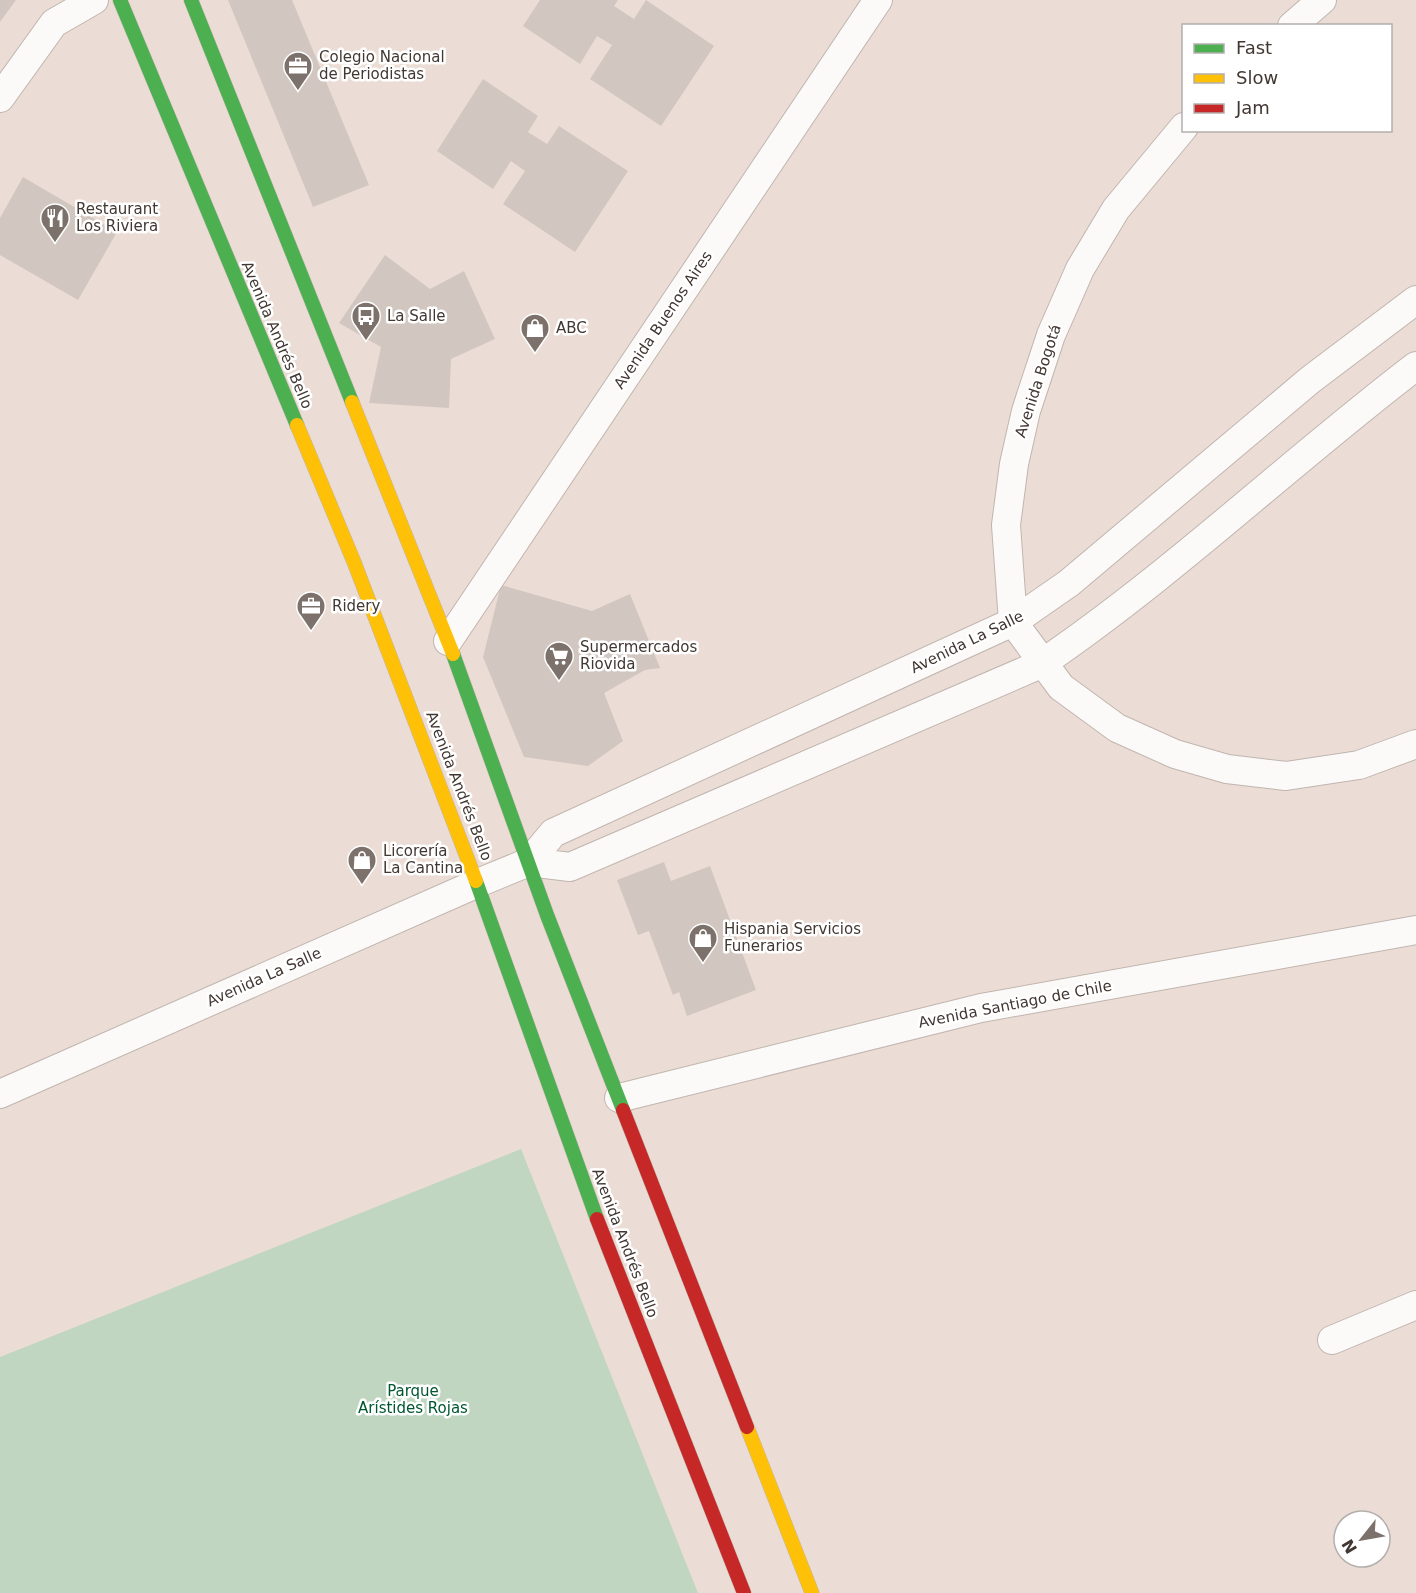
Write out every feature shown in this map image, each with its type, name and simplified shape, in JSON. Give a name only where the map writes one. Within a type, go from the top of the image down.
[{"type":"street","points":[[0,98],[54,23],[94,0]]},
{"type":"street","name":"Avenida Andrés Bello","points":[[120,0],[354,562],[478,883],[493,932],[616,1270],[744,1593]]},
{"type":"street","points":[[191,0],[448,640],[547,915],[812,1593]]},
{"type":"street","name":"Avenida Buenos Aires","points":[[448,640],[878,0]]},
{"type":"street","points":[[1294,24],[1322,0]]},
{"type":"street","name":"Avenida Bogotá","points":[[1182,129],[1164,148],[1116,209],[1080,269],[1051,334],[1026,411],[1014,464],[1006,525],[1013,622],[1041,664],[1060,687],[1117,728],[1175,754],[1227,769],[1286,776],[1359,765],[1416,744]]},
{"type":"street","name":"Avenida La Salle","points":[[0,1094],[529,862],[553,833],[1013,622],[1069,583],[1310,380],[1416,300]]},
{"type":"street","name":"Avenida La Salle","points":[[529,862],[570,867],[1041,664],[1105,621],[1341,424],[1416,366]]},
{"type":"street","name":"Avenida Santiago de Chile","points":[[619,1098],[981,1008],[1416,930]]},
{"type":"street","points":[[1332,1340],[1416,1305]]},
{"type":"green space","name":"Parque Arístides Rojas","points":[[521,1149],[698,1593],[0,1593],[0,1357]]},
{"type":"building","points":[[0,0],[16,0],[0,22]]},
{"type":"building","name":"Colegio Nacional de Periodistas","points":[[228,0],[292,0],[369,185],[313,207]]},
{"type":"building","points":[[540,0],[618,0],[614,6],[634,19],[646,0],[714,46],[661,126],[590,79],[612,45],[597,36],[580,64],[523,26]]},
{"type":"building","points":[[483,79],[538,116],[528,132],[547,144],[559,126],[628,171],[575,252],[503,204],[525,171],[511,161],[493,189],[437,151]]},
{"type":"building","name":"Restaurant Los Riviera","points":[[23,177],[117,232],[78,300],[0,255],[0,218]]},
{"type":"building","points":[[385,255],[430,289],[464,271],[495,339],[451,359],[449,408],[369,403],[381,347],[339,323]]},
{"type":"building","name":"Supermercados Riovida","points":[[501,585],[592,611],[630,594],[660,668],[645,670],[604,693],[623,741],[588,766],[524,757],[483,657]]},
{"type":"building","name":"Hispania Servicios Funerarios","points":[[664,862],[671,881],[710,866],[756,990],[687,1016],[679,992],[673,995],[649,931],[638,935],[617,880]]},
{"type":"traffic: fast","points":[[120,0],[297,425]]},
{"type":"traffic: fast","points":[[191,0],[352,402]]},
{"type":"traffic: fast","points":[[453,654],[547,915],[623,1110]]},
{"type":"traffic: fast","points":[[476,881],[597,1219]]},
{"type":"traffic: slow","points":[[352,402],[453,654]]},
{"type":"traffic: slow","points":[[297,425],[354,562],[476,881]]},
{"type":"traffic: slow","points":[[747,1427],[812,1593]]},
{"type":"traffic: jam","points":[[623,1110],[747,1427]]},
{"type":"traffic: jam","points":[[597,1219],[744,1593]]},
{"type":"place","name":"Colegio Nacional de Periodistas","points":[[298,92]]},
{"type":"place","name":"Restaurant Los Riviera","points":[[55,244]]},
{"type":"place","name":"La Salle","points":[[366,342]]},
{"type":"place","name":"ABC","points":[[535,354]]},
{"type":"place","name":"Ridery","points":[[311,632]]},
{"type":"place","name":"Supermercados Riovida","points":[[559,682]]},
{"type":"place","name":"Licorería La Cantina","points":[[362,886]]},
{"type":"place","name":"Hispania Servicios Funerarios","points":[[703,964]]}]
